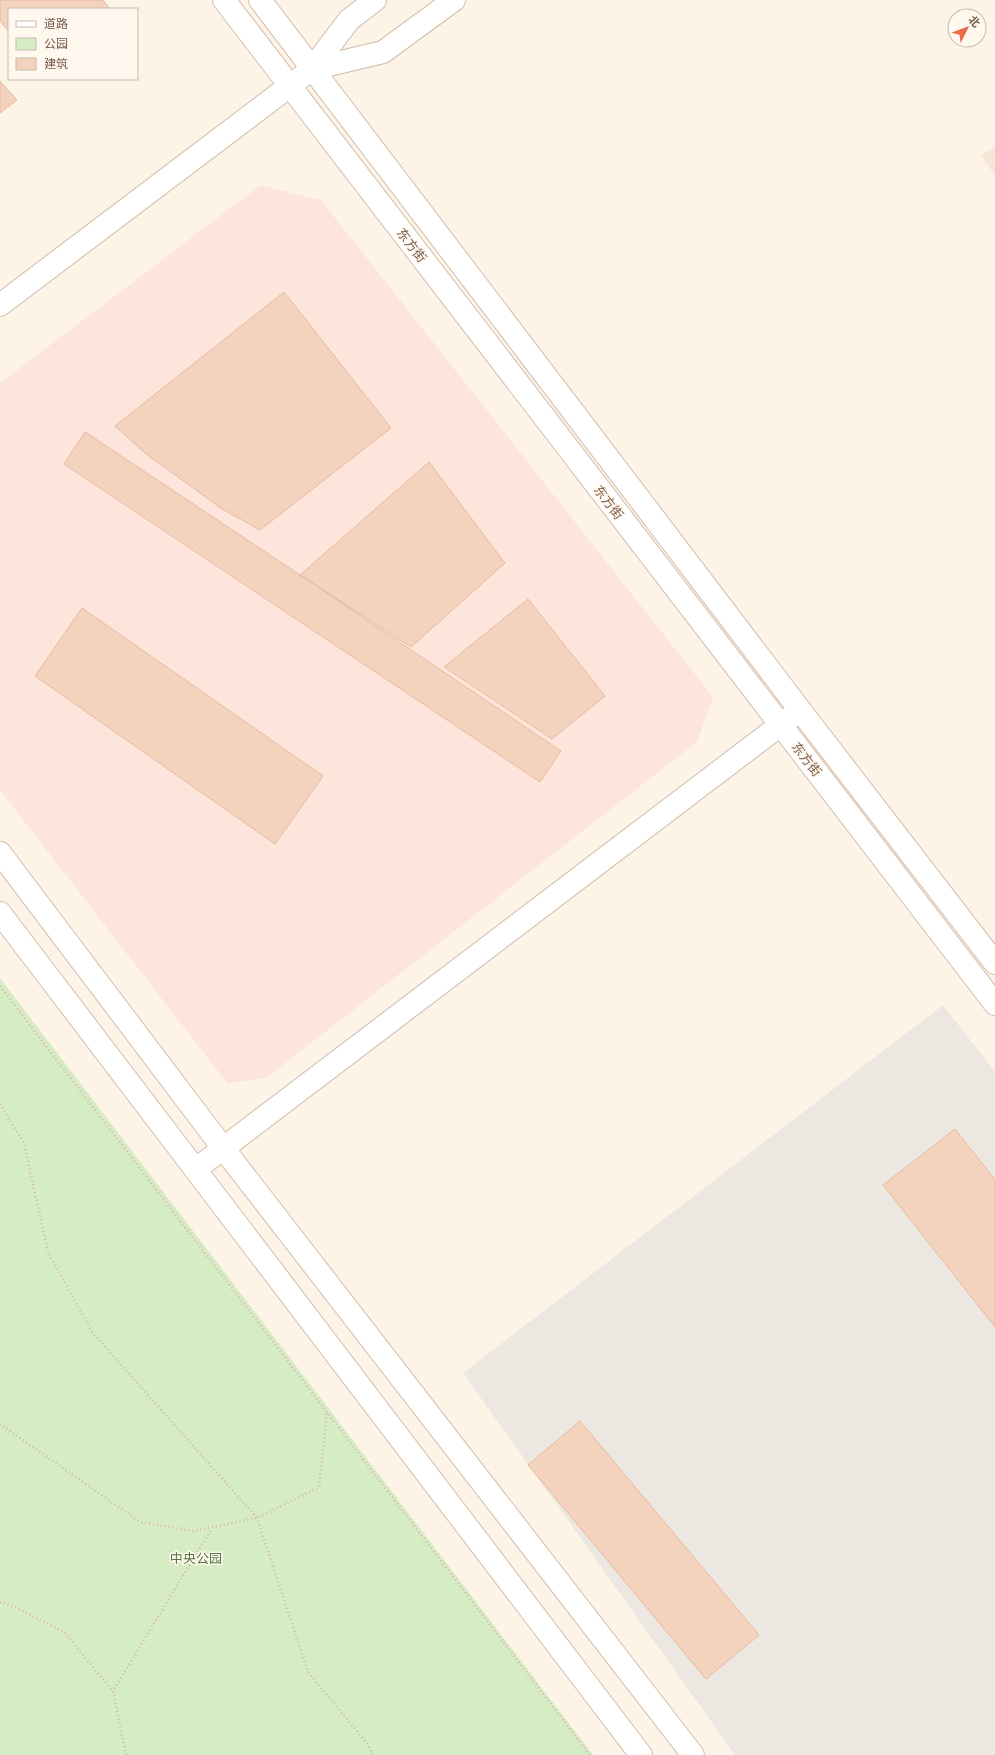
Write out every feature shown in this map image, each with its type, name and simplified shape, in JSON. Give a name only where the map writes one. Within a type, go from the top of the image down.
[{"type":"main road","name":"东方街","points":[[224,0],[995,1004]]},
{"type":"main road","name":"东方街","points":[[260,0],[800,710],[995,963]]},
{"type":"main road","points":[[0,305],[312,69],[349,20],[375,0]]},
{"type":"main road","points":[[312,69],[383,52],[454,0]]},
{"type":"main road","points":[[196,1169],[800,710]]},
{"type":"main road","points":[[0,853],[223,1148],[693,1755]]},
{"type":"main road","points":[[0,913],[641,1755]]},
{"type":"path","points":[[0,986],[590,1755]]},
{"type":"path","points":[[0,1104],[24,1143],[48,1252],[92,1332],[257,1518],[308,1672],[366,1742],[373,1755]]},
{"type":"path","points":[[0,1424],[140,1522],[193,1531],[257,1518],[319,1487],[327,1412]]},
{"type":"path","points":[[113,1691],[212,1527]]},
{"type":"path","points":[[0,1602],[15,1607],[64,1632],[113,1691],[126,1755]]},
{"type":"shaded area","points":[[995,146],[995,175],[981,156]]},
{"type":"shaded area","points":[[261,185],[321,200],[713,697],[697,742],[266,1078],[227,1083],[0,790],[0,383]]},
{"type":"shaded area","points":[[943,1005],[995,1072],[995,1755],[735,1755],[463,1373]]},
{"type":"green space","name":"中央公园","points":[[0,978],[593,1755],[0,1755]]},
{"type":"building","points":[[0,0],[103,0],[109,8],[8,8],[8,31],[0,21]]},
{"type":"building","points":[[0,81],[17,100],[0,113]]},
{"type":"building","points":[[284,292],[391,428],[260,530],[222,509],[145,453],[115,426]]},
{"type":"building","points":[[85,432],[561,751],[540,782],[64,464]]},
{"type":"building","points":[[429,462],[505,563],[411,647],[300,575]]},
{"type":"building","points":[[528,599],[605,696],[552,739],[444,667]]},
{"type":"building","points":[[82,608],[323,776],[275,844],[35,676]]},
{"type":"building","points":[[955,1129],[995,1180],[995,1327],[883,1185]]},
{"type":"building","points":[[580,1421],[759,1635],[706,1679],[528,1465]]}]
